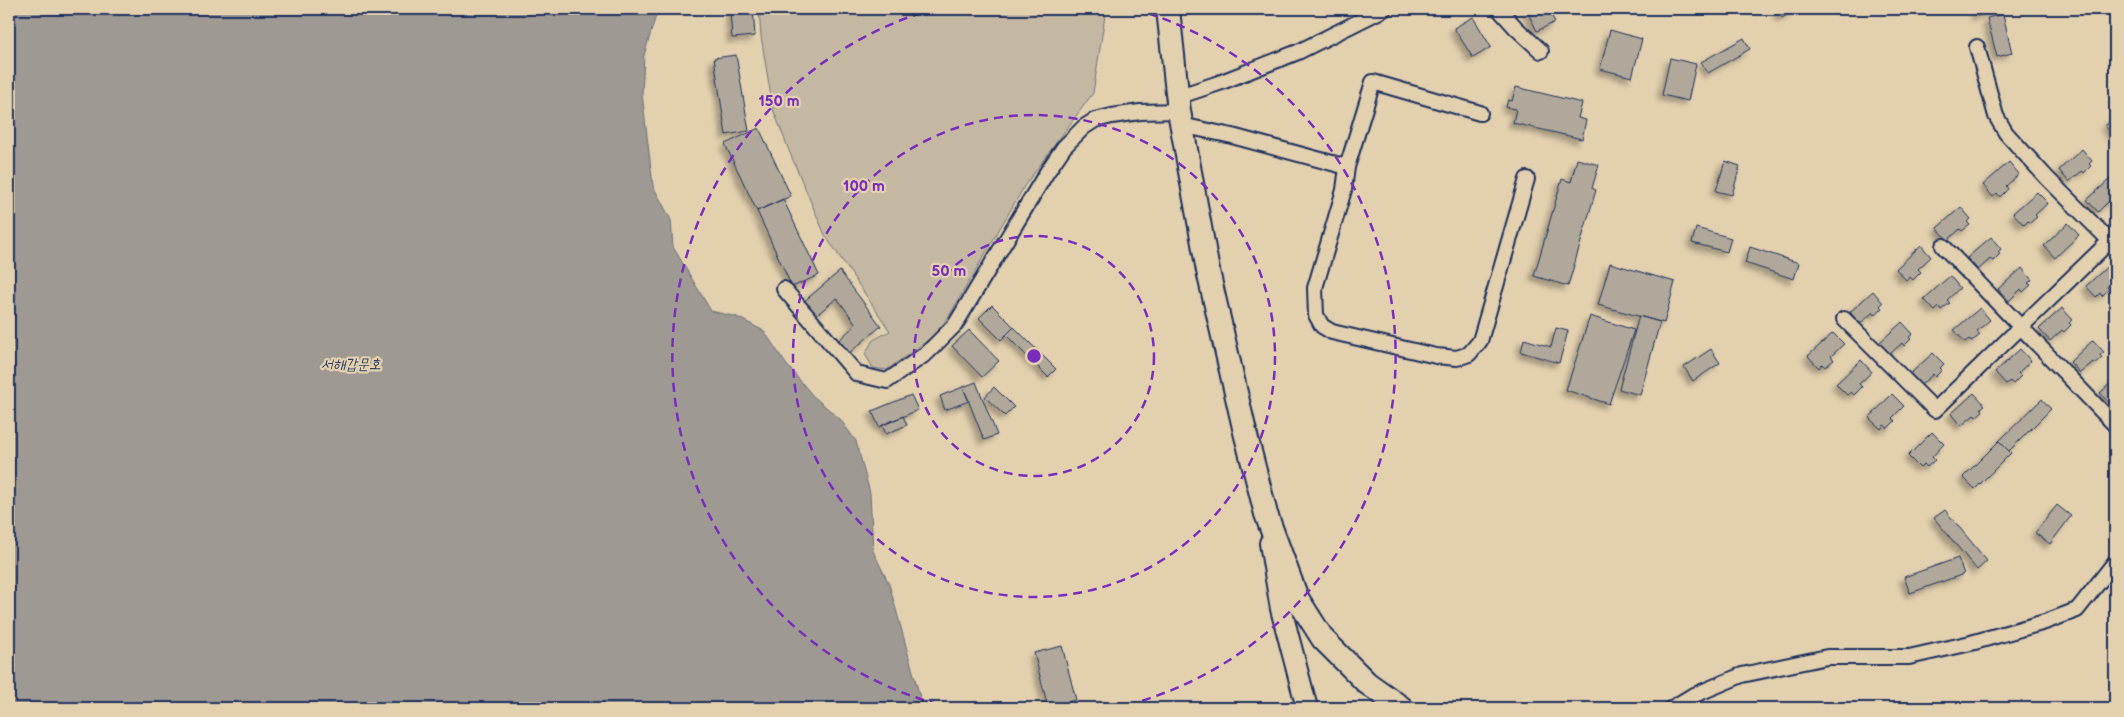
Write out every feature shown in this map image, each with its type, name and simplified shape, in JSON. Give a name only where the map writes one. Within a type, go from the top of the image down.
[{"type":"main road","points":[[1168,9],[1179,111],[1208,271],[1266,514],[1281,609],[1307,708]]},
{"type":"main road","points":[[1266,514],[1297,598],[1323,639],[1367,684],[1402,708]]},
{"type":"street","points":[[1179,111],[1219,83],[1298,52],[1384,9]]},
{"type":"street","points":[[1499,9],[1541,51]]},
{"type":"street","points":[[1844,319],[1935,410],[2020,326],[2113,241],[2047,178],[2006,133],[1996,116],[1977,47]]},
{"type":"street","points":[[1480,114],[1373,82],[1346,167],[1344,190],[1315,288],[1316,315],[1322,326],[1332,332],[1436,356],[1457,358],[1470,354],[1480,341],[1528,179]]},
{"type":"street","points":[[784,289],[857,374],[887,381],[927,354],[954,325],[1064,146],[1084,127],[1095,120],[1140,112],[1179,111],[1232,136],[1346,167]]},
{"type":"street","points":[[1943,246],[2115,425]]},
{"type":"street","points":[[1672,708],[1692,696],[1742,675],[1826,657],[1909,657],[1971,643],[2045,622],[2077,610],[2115,562]]},
{"type":"shaded area","points":[[759,9],[1106,9],[1093,93],[1025,185],[949,316],[935,335],[887,370],[873,368],[865,354],[873,340],[890,331],[825,235],[773,109],[761,36]]},
{"type":"water","name":"서해갑문호","points":[[9,9],[658,9],[644,55],[642,94],[653,186],[671,220],[673,247],[711,311],[737,317],[764,331],[786,364],[813,396],[840,419],[856,441],[870,493],[873,551],[889,584],[923,708],[9,708]]},
{"type":"building","points":[[730,9],[753,9],[755,36],[732,38]]},
{"type":"building","points":[[1526,9],[1548,9],[1555,22],[1537,31]]},
{"type":"building","points":[[1776,9],[1796,9],[1782,18]]},
{"type":"building","points":[[1975,9],[1999,9],[1977,16]]},
{"type":"building","points":[[2003,14],[2012,53],[1997,57],[1987,18]]},
{"type":"building","points":[[1473,17],[1491,47],[1473,58],[1454,28]]},
{"type":"building","points":[[1610,30],[1642,39],[1632,77],[1600,69]]},
{"type":"building","points":[[1744,38],[1750,49],[1708,73],[1701,62]]},
{"type":"building","points":[[736,55],[749,131],[726,135],[714,58]]},
{"type":"building","points":[[1670,58],[1696,64],[1688,101],[1662,95]]},
{"type":"building","points":[[1516,87],[1582,103],[1578,118],[1586,120],[1582,139],[1513,123],[1516,109],[1506,107],[1508,100],[1512,101]]},
{"type":"building","points":[[2115,117],[2115,137],[2105,126]]},
{"type":"building","points":[[759,128],[791,196],[757,211],[725,144]]},
{"type":"building","points":[[2082,149],[2092,161],[2089,164],[2091,166],[2084,173],[2082,171],[2069,182],[2059,170]]},
{"type":"building","points":[[1577,159],[1599,165],[1592,188],[1596,190],[1568,286],[1534,276],[1562,179],[1571,182]]},
{"type":"building","points":[[1725,161],[1740,166],[1732,195],[1716,191]]},
{"type":"building","points":[[2009,162],[2019,174],[2006,186],[2008,189],[2000,197],[1997,193],[1993,197],[1983,185]]},
{"type":"building","points":[[2110,179],[2115,184],[2115,200],[2112,203],[2110,200],[2098,212],[2087,200]]},
{"type":"building","points":[[2037,192],[2048,203],[2035,215],[2037,217],[2024,225],[2013,213]]},
{"type":"building","points":[[783,199],[819,275],[792,287],[757,211]]},
{"type":"building","points":[[1961,207],[1971,219],[1967,222],[1970,225],[1962,231],[1960,229],[1948,240],[1937,228]]},
{"type":"building","points":[[2068,223],[2079,235],[2055,258],[2044,246]]},
{"type":"building","points":[[1696,228],[1731,238],[1727,252],[1692,243]]},
{"type":"building","points":[[1991,237],[2001,249],[1998,252],[2000,254],[1993,261],[1990,259],[1978,270],[1967,258]]},
{"type":"building","points":[[1921,245],[1931,257],[1918,269],[1921,272],[1913,280],[1910,277],[1906,280],[1896,269]]},
{"type":"building","points":[[1750,247],[1799,263],[1794,279],[1745,263]]},
{"type":"building","points":[[1610,263],[1675,282],[1664,323],[1598,305]]},
{"type":"building","points":[[2110,264],[2115,270],[2115,280],[2107,287],[2109,289],[2102,296],[2100,293],[2096,297],[2086,286]]},
{"type":"building","points":[[2022,268],[2032,280],[2028,283],[2031,285],[2023,292],[2021,289],[2009,301],[1998,289]]},
{"type":"building","points":[[840,271],[881,326],[847,355],[836,343],[856,324],[837,298],[814,317],[802,303]]},
{"type":"building","points":[[1950,276],[1960,288],[1947,300],[1950,303],[1941,310],[1939,307],[1935,311],[1924,299]]},
{"type":"building","points":[[1873,291],[1883,303],[1880,306],[1882,308],[1875,315],[1873,312],[1860,324],[1850,312]]},
{"type":"building","points":[[992,305],[1014,327],[1001,340],[979,318]]},
{"type":"building","points":[[1980,308],[1990,320],[1977,331],[1980,335],[1971,342],[1969,339],[1965,342],[1954,330]]},
{"type":"building","points":[[2062,308],[2073,320],[2064,332],[2062,330],[2050,341],[2039,329]]},
{"type":"building","points":[[1590,316],[1634,330],[1609,404],[1566,390]]},
{"type":"building","points":[[1639,316],[1660,322],[1640,395],[1619,389]]},
{"type":"building","points":[[1902,322],[1913,334],[1904,346],[1902,343],[1889,355],[1879,343]]},
{"type":"building","points":[[1014,327],[1056,369],[1048,377],[1006,335]]},
{"type":"building","points":[[1556,328],[1568,331],[1559,363],[1521,352],[1524,339],[1551,347]]},
{"type":"building","points":[[969,330],[999,361],[982,377],[952,346]]},
{"type":"building","points":[[1833,333],[1844,344],[1831,356],[1834,360],[1825,367],[1822,364],[1819,368],[1808,356]]},
{"type":"building","points":[[2093,340],[2104,352],[2100,355],[2102,358],[2095,364],[2093,362],[2080,373],[2070,362]]},
{"type":"building","points":[[1711,349],[1720,363],[1693,381],[1684,367]]},
{"type":"building","points":[[2020,349],[2031,361],[2018,373],[2021,376],[2013,384],[2010,381],[2006,384],[1995,372]]},
{"type":"building","points":[[1933,353],[1944,364],[1940,368],[1942,370],[1935,377],[1933,374],[1920,386],[1910,374]]},
{"type":"building","points":[[1861,360],[1872,372],[1859,384],[1862,387],[1854,395],[1851,392],[1847,395],[1836,384]]},
{"type":"building","points":[[2115,379],[2115,400],[2110,404],[2100,393]]},
{"type":"building","points":[[976,382],[997,435],[984,440],[963,387]]},
{"type":"building","points":[[963,387],[969,401],[945,410],[940,396]]},
{"type":"building","points":[[994,387],[1014,407],[1005,416],[985,397]]},
{"type":"building","points":[[1974,393],[1985,405],[1981,408],[1983,411],[1976,417],[1974,415],[1961,426],[1951,414]]},
{"type":"building","points":[[1892,394],[1904,406],[1892,418],[1895,421],[1888,428],[1884,425],[1881,429],[1869,418]]},
{"type":"building","points":[[911,395],[918,410],[879,427],[872,411]]},
{"type":"building","points":[[2042,399],[2051,409],[2009,451],[1999,441]]},
{"type":"building","points":[[903,416],[907,425],[886,434],[882,425]]},
{"type":"building","points":[[1932,432],[1944,444],[1932,457],[1935,460],[1927,467],[1924,464],[1920,468],[1908,456]]},
{"type":"building","points":[[1999,441],[2011,453],[1975,489],[1963,477]]},
{"type":"building","points":[[2057,505],[2071,516],[2050,544],[2035,533]]},
{"type":"building","points":[[1945,510],[1987,561],[1977,570],[1934,518]]},
{"type":"building","points":[[1958,558],[1964,574],[1910,593],[1904,577]]},
{"type":"building","points":[[1062,646],[1076,700],[1048,707],[1034,653]]}]
